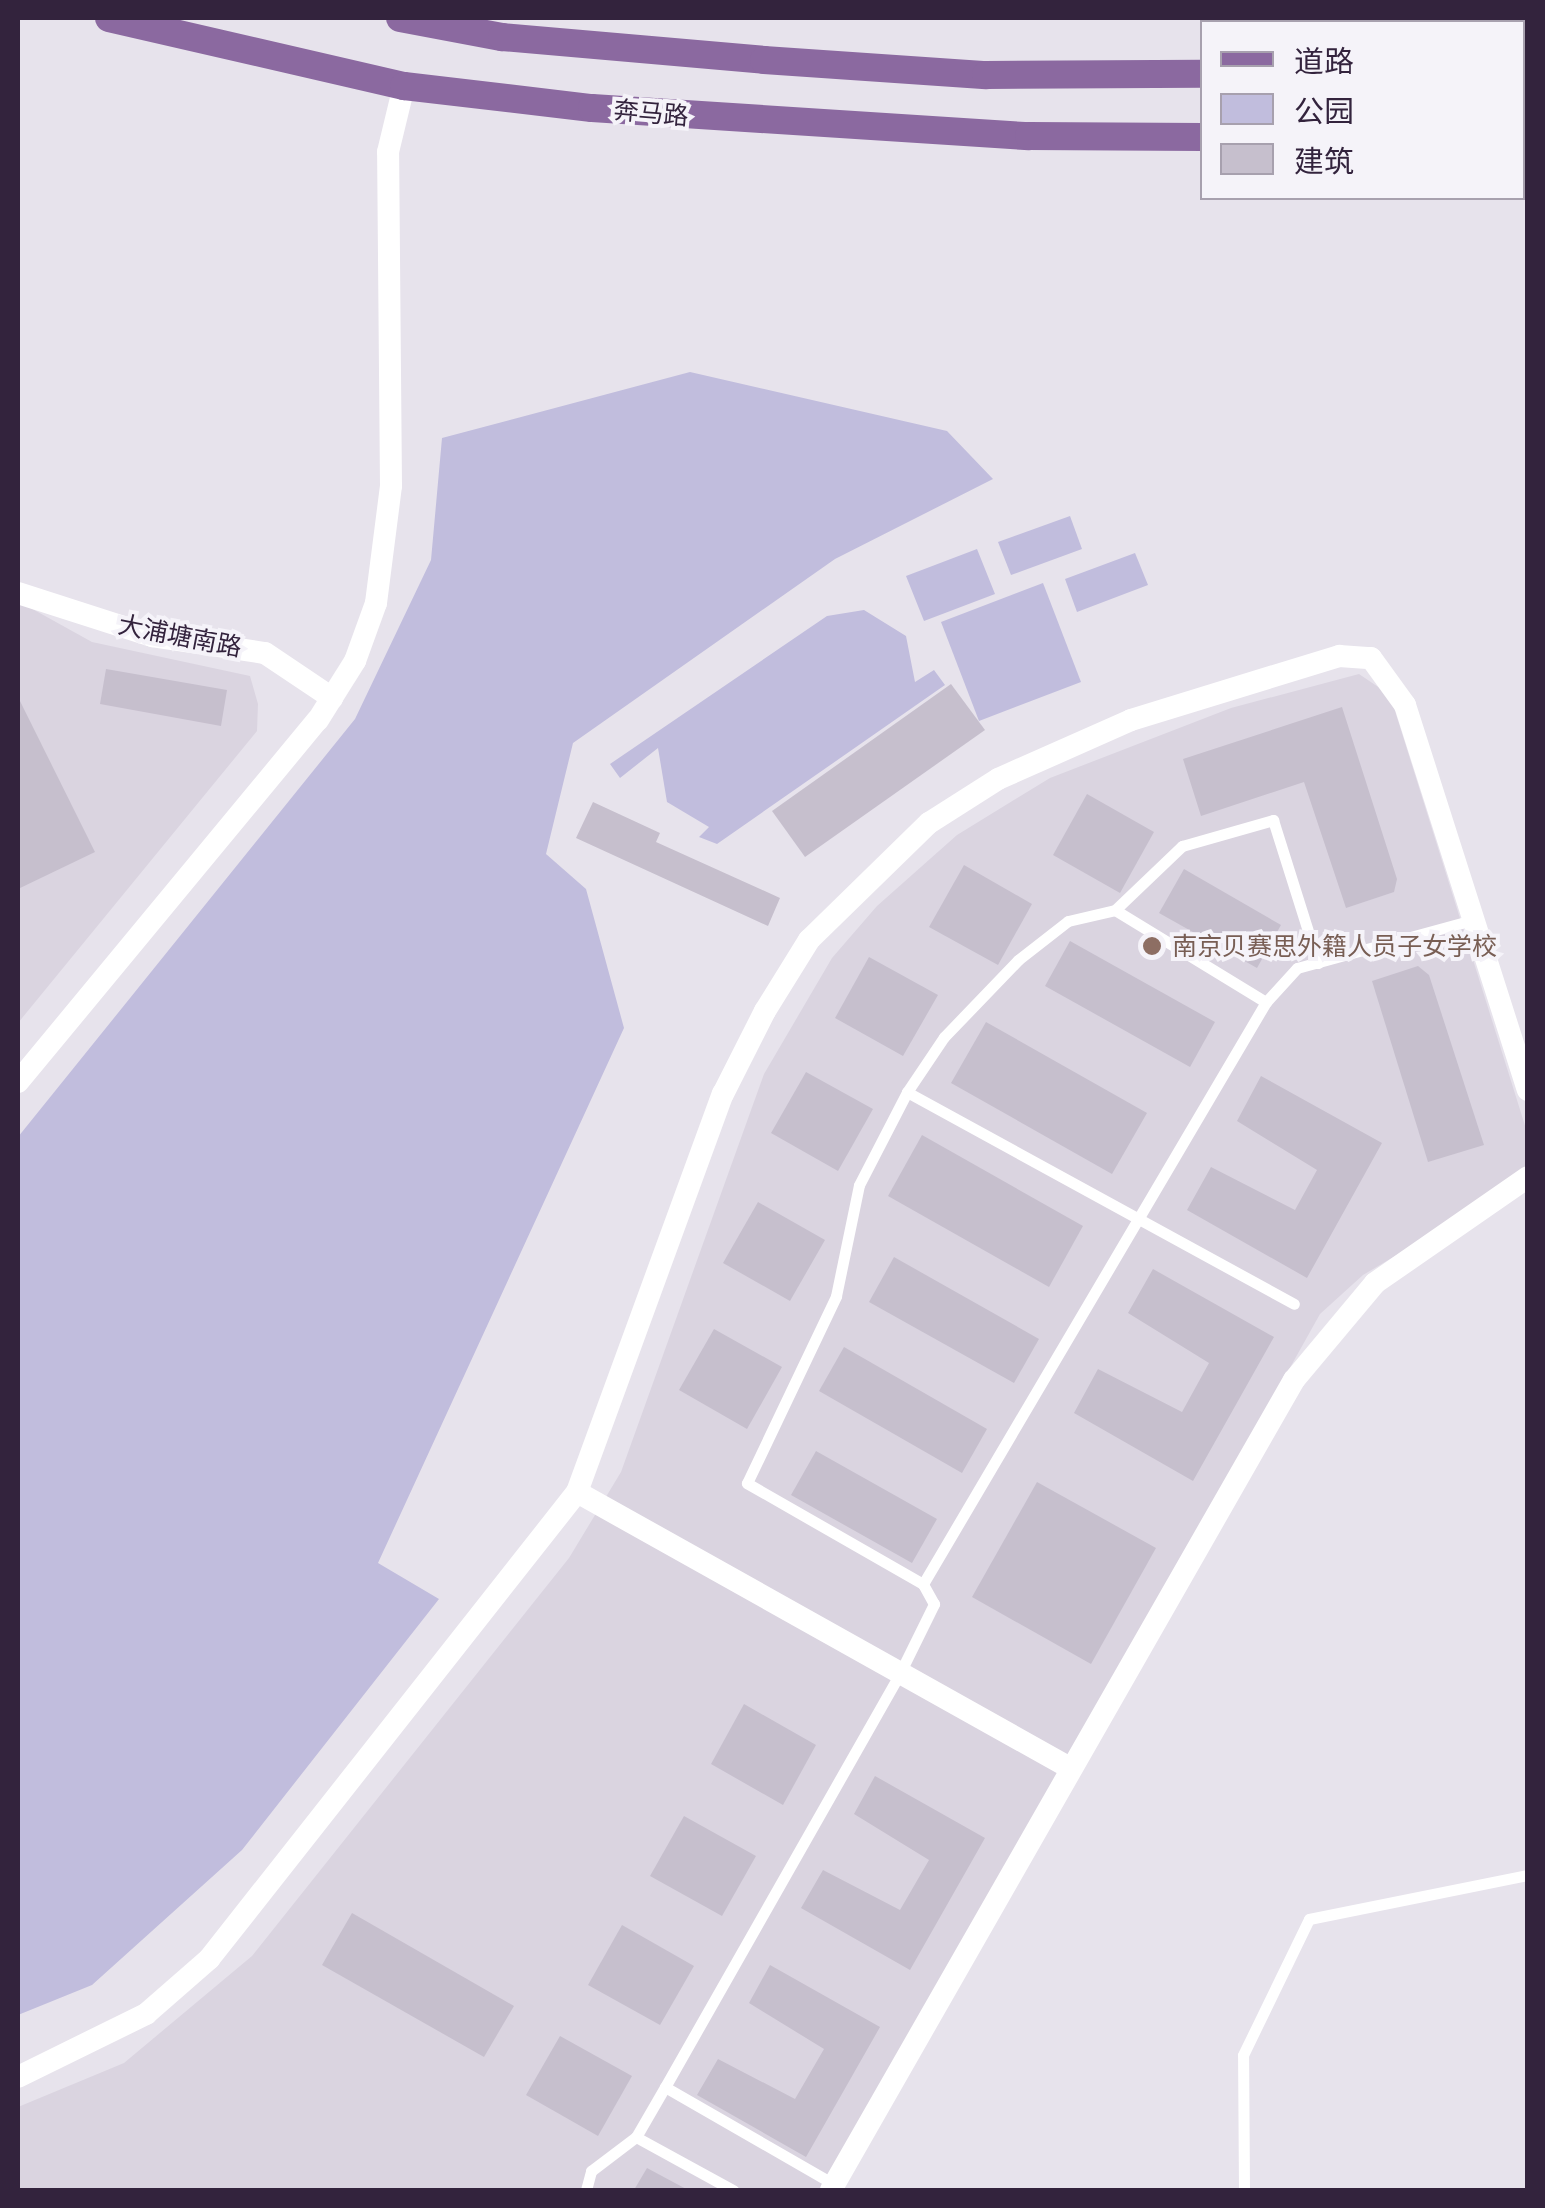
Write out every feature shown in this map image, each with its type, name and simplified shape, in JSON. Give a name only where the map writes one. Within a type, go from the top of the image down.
[{"type":"main road","name":"奔马路","points":[[108,18],[404,86],[776,123],[1200,137]]},
{"type":"main road","points":[[400,18],[502,37],[764,60],[986,75],[1200,74]]},
{"type":"street","points":[[18,1082],[332,698],[376,603],[390,486],[388,152],[404,86]]},
{"type":"street","name":"大浦塘南路","points":[[18,593],[152,636],[265,653],[332,698]]},
{"type":"street","points":[[18,2077],[146,2014],[209,1959],[578,1492],[723,1094],[765,1010],[869,873],[984,788],[1149,714],[1340,656],[1371,658],[1406,705],[1528,1090]]},
{"type":"street","points":[[832,2187],[1070,1768],[1327,1332],[1425,1244],[1528,1177]]},
{"type":"street","points":[[578,1492],[1070,1768]]},
{"type":"lane","points":[[586,2190],[591,2172],[636,2137],[902,1671],[934,1604],[923,1584],[747,1483],[836,1296],[859,1185],[906,1092],[944,1037],[1018,960],[1068,921],[1115,910],[1182,846],[1274,820],[1318,963]]},
{"type":"lane","points":[[1115,910],[1266,1002]]},
{"type":"lane","points":[[923,1584],[1266,1002],[1297,968],[1473,920]]},
{"type":"lane","points":[[906,1092],[1294,1304]]},
{"type":"lane","points":[[1244,2190],[1243,2055],[1309,1919],[1528,1875]]},
{"type":"lane","points":[[665,2088],[832,2187]]},
{"type":"lane","points":[[636,2137],[733,2190]]},
{"type":"shaded area","points":[[18,601],[92,642],[250,676],[258,704],[257,731],[18,1023]]},
{"type":"shaded area","points":[[1359,674],[1390,695],[1527,1132],[1527,1168],[1510,1188],[1363,1275],[1320,1314],[831,2190],[18,2190],[18,2107],[124,2063],[252,1956],[569,1558],[621,1472],[764,1074],[832,958],[877,906],[957,835],[1050,778],[1231,708]]},
{"type":"green space","points":[[690,372],[947,431],[993,479],[835,559],[573,743],[546,854],[586,889],[624,1028],[378,1563],[439,1599],[242,1850],[92,1985],[18,2015],[18,1137],[355,719],[431,560],[442,438]]},
{"type":"green space","points":[[1070,516],[1082,549],[1011,575],[998,542]]},
{"type":"green space","points":[[977,549],[995,594],[924,621],[906,576]]},
{"type":"green space","points":[[1135,553],[1148,585],[1077,612],[1065,579]]},
{"type":"green space","points":[[1043,583],[1081,682],[979,721],[941,622]]},
{"type":"green space","points":[[864,610],[906,636],[915,682],[934,670],[945,685],[717,844],[699,837],[709,827],[667,802],[658,748],[620,778],[610,764],[827,616]]},
{"type":"building","points":[[106,669],[227,690],[221,726],[100,704]]},
{"type":"building","points":[[951,684],[985,730],[805,857],[772,811]]},
{"type":"building","points":[[18,697],[95,852],[18,889]]},
{"type":"building","points":[[1342,707],[1397,879],[1394,892],[1346,908],[1304,782],[1201,816],[1183,759]]},
{"type":"building","points":[[1087,794],[1154,832],[1120,893],[1053,855]]},
{"type":"building","points":[[593,802],[660,833],[656,842],[780,898],[768,926],[576,838]]},
{"type":"building","points":[[964,865],[1032,904],[998,965],[929,927]]},
{"type":"building","points":[[1184,869],[1281,925],[1257,968],[1159,913]]},
{"type":"building","points":[[1070,941],[1215,1022],[1190,1067],[1045,986]]},
{"type":"building","points":[[869,957],[938,995],[903,1056],[835,1018]]},
{"type":"building","points":[[1418,966],[1429,975],[1484,1145],[1428,1162],[1372,981]]},
{"type":"building","points":[[986,1022],[1147,1113],[1112,1174],[951,1083]]},
{"type":"building","points":[[806,1072],[873,1109],[838,1171],[771,1133]]},
{"type":"building","points":[[1261,1076],[1382,1143],[1307,1278],[1187,1210],[1211,1167],[1295,1210],[1317,1170],[1237,1121]]},
{"type":"building","points":[[922,1135],[1083,1226],[1049,1287],[888,1196]]},
{"type":"building","points":[[758,1202],[825,1240],[790,1301],[723,1263]]},
{"type":"building","points":[[894,1257],[1039,1339],[1014,1383],[869,1302]]},
{"type":"building","points":[[1153,1269],[1274,1337],[1193,1481],[1074,1413],[1098,1369],[1182,1412],[1209,1363],[1128,1313]]},
{"type":"building","points":[[714,1329],[782,1367],[747,1429],[679,1390]]},
{"type":"building","points":[[844,1347],[987,1429],[962,1473],[819,1391]]},
{"type":"building","points":[[816,1451],[937,1519],[912,1563],[791,1495]]},
{"type":"building","points":[[1037,1482],[1156,1548],[1091,1664],[972,1597]]},
{"type":"building","points":[[744,1704],[816,1745],[783,1805],[711,1764]]},
{"type":"building","points":[[875,1776],[985,1838],[910,1970],[801,1908],[823,1870],[900,1910],[929,1860],[854,1814]]},
{"type":"building","points":[[684,1816],[756,1856],[722,1916],[650,1876]]},
{"type":"building","points":[[352,1913],[514,2006],[484,2057],[322,1965]]},
{"type":"building","points":[[622,1925],[694,1966],[660,2025],[588,1985]]},
{"type":"building","points":[[770,1965],[880,2027],[806,2157],[697,2095],[718,2059],[795,2099],[824,2049],[749,2003]]},
{"type":"building","points":[[560,2036],[632,2076],[598,2136],[526,2095]]},
{"type":"building","points":[[647,2168],[688,2190],[634,2190]]},
{"type":"place","name":"南京贝赛思外籍人员子女学校","points":[[1152,946]]}]
